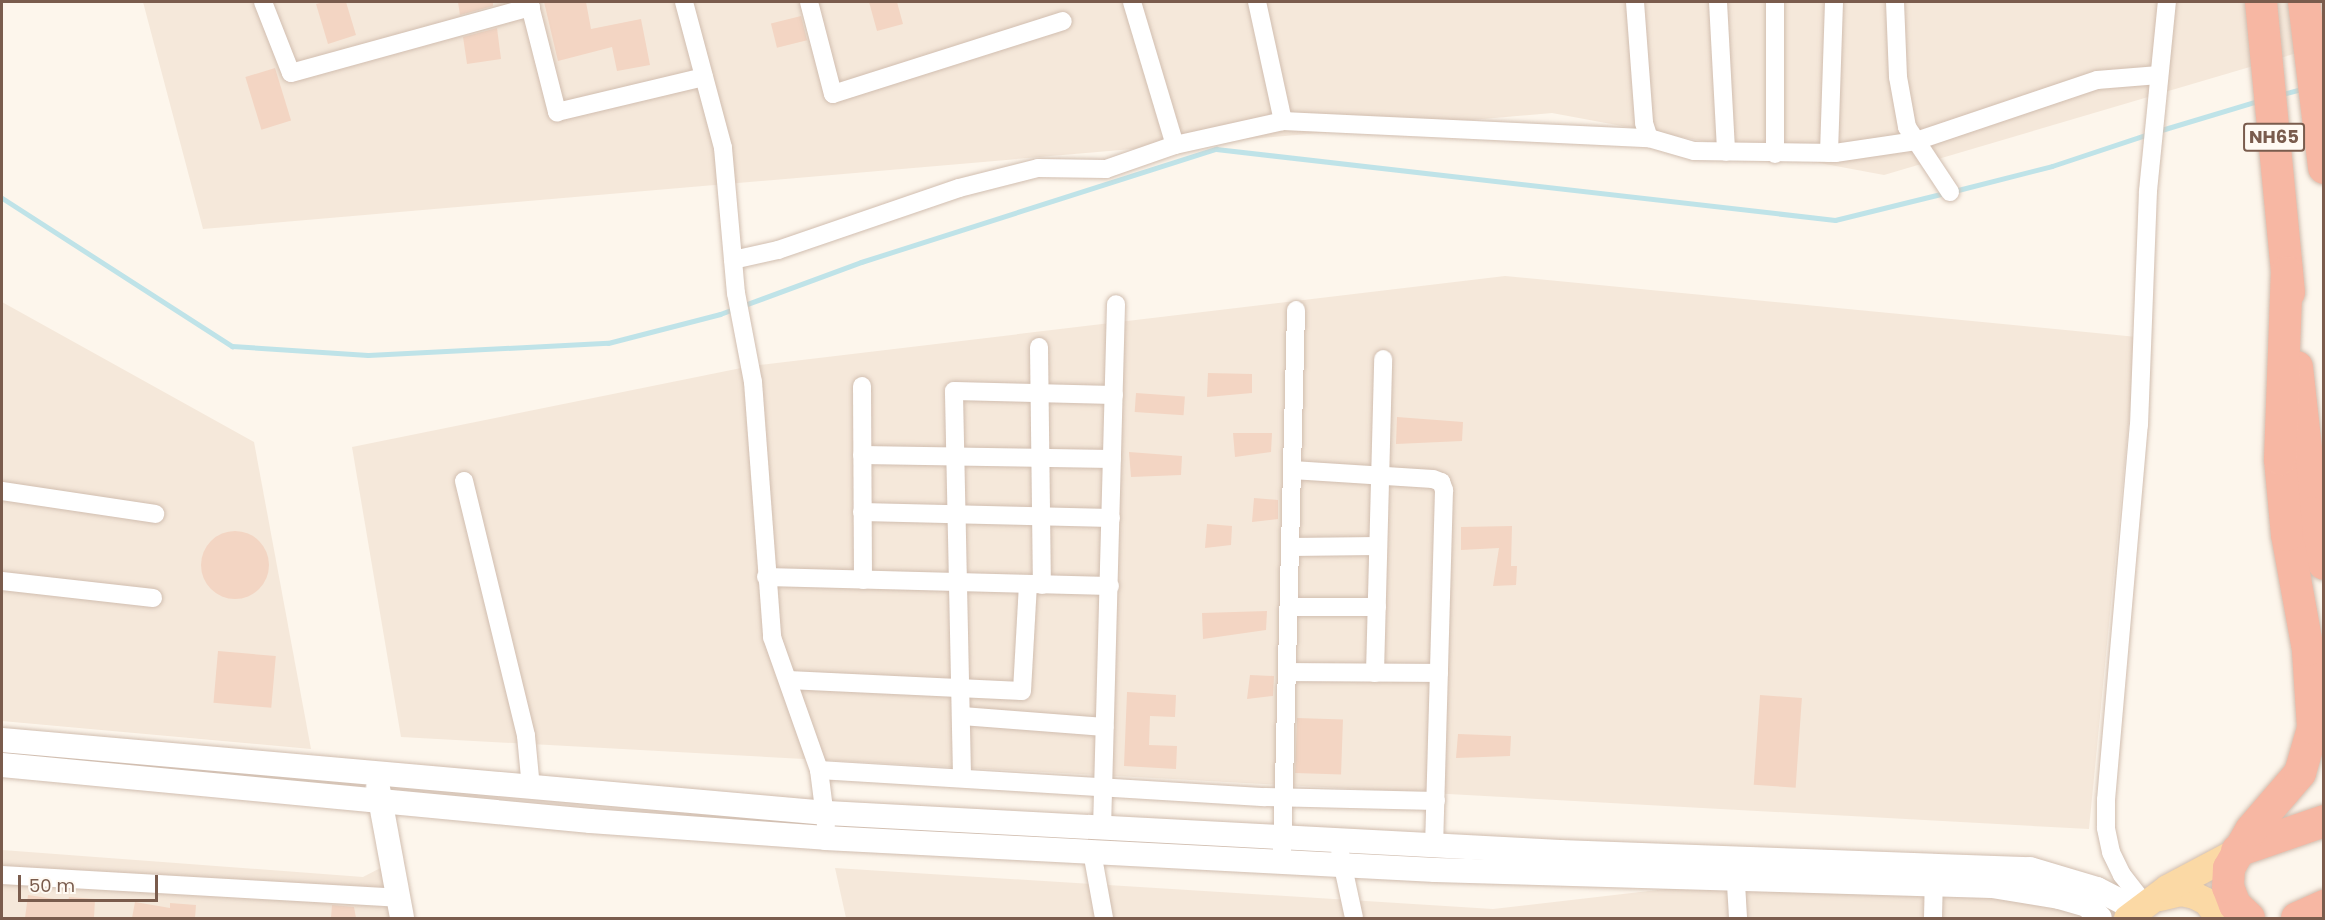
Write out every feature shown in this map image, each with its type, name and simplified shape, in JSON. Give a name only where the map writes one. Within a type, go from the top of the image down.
[{"type":"highway","name":"NH65","points":[[2261,2],[2313,513],[2324,564]]},
{"type":"highway","name":"NH65","points":[[2304,2],[2324,168]]},
{"type":"highway","points":[[2249,918],[2235,905],[2228,887],[2229,868],[2237,851],[2300,773],[2313,728],[2308,650],[2287,535],[2280,459],[2287,272]]},
{"type":"highway","points":[[2237,851],[2324,821]]},
{"type":"highway","points":[[2297,918],[2324,906]]},
{"type":"main road","points":[[2136,910],[2237,851]]},
{"type":"main road","points":[[2136,910],[2181,892],[2206,901],[2219,918]]},
{"type":"street","points":[[263,2],[291,73],[530,4],[557,112],[704,77]]},
{"type":"street","points":[[684,2],[723,148],[736,293],[751,366],[765,577],[772,638],[819,770],[827,813],[825,838]]},
{"type":"street","points":[[1132,2],[1175,145]]},
{"type":"street","points":[[1257,2],[1283,121]]},
{"type":"street","points":[[1635,2],[1644,123],[1649,138]]},
{"type":"street","points":[[1718,2],[1726,153]]},
{"type":"street","points":[[1775,2],[1775,154]]},
{"type":"street","points":[[1829,153],[1834,2]]},
{"type":"street","points":[[1895,2],[1898,77],[1907,127],[1950,192]]},
{"type":"street","points":[[2136,910],[2106,828],[2139,425],[2148,191],[2159,75],[2172,2]]},
{"type":"street","points":[[813,3],[833,94],[1063,21]]},
{"type":"street","points":[[733,260],[778,250],[959,188],[1038,168],[1106,169],[1175,145],[1283,121],[1649,138],[1695,151],[1726,153],[1829,153],[1916,141],[2097,80],[2159,75]]},
{"type":"street","points":[[1102,829],[1116,304]]},
{"type":"street","points":[[1282,861],[1296,310]]},
{"type":"street","points":[[788,680],[1022,691],[1041,516],[1039,347]]},
{"type":"street","points":[[1376,673],[1383,359]]},
{"type":"street","points":[[862,386],[863,580]]},
{"type":"street","points":[[962,776],[954,391],[1114,395]]},
{"type":"street","points":[[862,455],[956,454],[1112,459]]},
{"type":"street","points":[[1292,470],[1433,479],[1441,482],[1444,490],[1434,846]]},
{"type":"street","points":[[464,481],[526,736],[531,788]]},
{"type":"street","points":[[2,491],[155,514]]},
{"type":"street","points":[[862,512],[1111,518]]},
{"type":"street","points":[[1291,547],[1378,546]]},
{"type":"street","points":[[765,577],[1110,586]]},
{"type":"street","points":[[2,581],[153,598]]},
{"type":"street","points":[[1290,607],[1377,607]]},
{"type":"street","points":[[1288,672],[1439,673]]},
{"type":"street","points":[[962,716],[1106,727]]},
{"type":"street","points":[[2,740],[376,775],[827,813],[1283,837],[1340,853],[1735,881],[1934,876],[2038,870],[2097,889],[2136,910]]},
{"type":"street","points":[[2,765],[379,802],[825,838],[1282,861],[1340,853],[1434,846],[1735,856],[1934,876],[2059,897],[2087,905],[2100,918]]},
{"type":"street","points":[[819,770],[962,776],[1285,798],[1436,801]]},
{"type":"street","points":[[2,875],[399,908],[376,775]]},
{"type":"street","points":[[1092,852],[1104,918]]},
{"type":"street","points":[[1340,853],[1354,918]]},
{"type":"street","points":[[1735,856],[1738,918]]},
{"type":"street","points":[[1934,876],[1934,918]]},
{"type":"shaded area","points":[[143,2],[2323,2],[2324,45],[1884,175],[1552,113],[203,229]]},
{"type":"shaded area","points":[[1505,276],[2137,337],[2089,829],[401,737],[352,447],[751,366]]},
{"type":"shaded area","points":[[2,302],[254,442],[311,749],[2,721]]},
{"type":"shaded area","points":[[2,850],[363,877],[390,863],[391,918],[2,918]]},
{"type":"shaded area","points":[[835,868],[1493,909],[1735,881],[2123,905],[2112,918],[846,918]]},
{"type":"building","points":[[346,2],[356,35],[328,44],[316,4]]},
{"type":"building","points":[[458,2],[493,2],[493,6],[460,15]]},
{"type":"building","points":[[544,2],[586,2],[591,29],[641,19],[650,65],[617,71],[612,47],[558,61]]},
{"type":"building","points":[[869,2],[897,2],[903,24],[877,31]]},
{"type":"building","points":[[801,16],[807,40],[777,48],[771,23]]},
{"type":"building","points":[[497,28],[501,59],[467,64],[463,37]]},
{"type":"building","points":[[275,68],[291,121],[261,130],[245,77]]},
{"type":"building","points":[[1208,373],[1252,374],[1252,393],[1207,397]]},
{"type":"building","points":[[1136,393],[1185,396],[1184,415],[1135,412]]},
{"type":"building","points":[[1397,417],[1463,422],[1462,441],[1396,444]]},
{"type":"building","points":[[1233,433],[1272,433],[1271,452],[1235,457]]},
{"type":"building","points":[[1129,452],[1182,456],[1181,475],[1131,477]]},
{"type":"building","points":[[1254,498],[1278,500],[1278,519],[1252,522]]},
{"type":"building","points":[[1207,524],[1232,526],[1231,545],[1205,548]]},
{"type":"building","points":[[1512,526],[1511,566],[1517,566],[1516,585],[1493,586],[1499,548],[1461,550],[1461,527]]},
{"type":"building","points":[[235,531],[248,534],[259,541],[266,552],[269,565],[266,578],[259,589],[248,596],[235,599],[222,596],[211,589],[204,578],[201,565],[204,552],[211,541],[222,534]]},
{"type":"building","points":[[1267,611],[1266,630],[1203,639],[1202,613]]},
{"type":"building","points":[[218,651],[276,656],[271,708],[213,703]]},
{"type":"building","points":[[1250,675],[1274,676],[1273,696],[1247,699]]},
{"type":"building","points":[[1127,692],[1176,695],[1175,717],[1150,716],[1149,745],[1177,746],[1176,769],[1124,766]]},
{"type":"building","points":[[1760,695],[1802,698],[1796,788],[1754,785]]},
{"type":"building","points":[[1297,718],[1343,720],[1341,775],[1295,773]]},
{"type":"building","points":[[1458,734],[1511,736],[1510,756],[1456,758]]},
{"type":"building","points":[[28,895],[68,901],[69,897],[95,899],[94,918],[25,918]]},
{"type":"building","points":[[135,902],[170,908],[170,903],[196,905],[195,918],[132,918]]},
{"type":"building","points":[[332,905],[354,907],[356,918],[331,918]]},
{"type":"waterway","points":[[2279,95],[2305,88]]},
{"type":"waterway","points":[[2158,131],[2261,100]]},
{"type":"waterway","points":[[1954,191],[2052,166],[2149,134]]},
{"type":"waterway","points":[[2,198],[232,346],[368,355],[608,343],[720,314],[861,262],[1216,149],[1835,220],[1945,193]]}]
